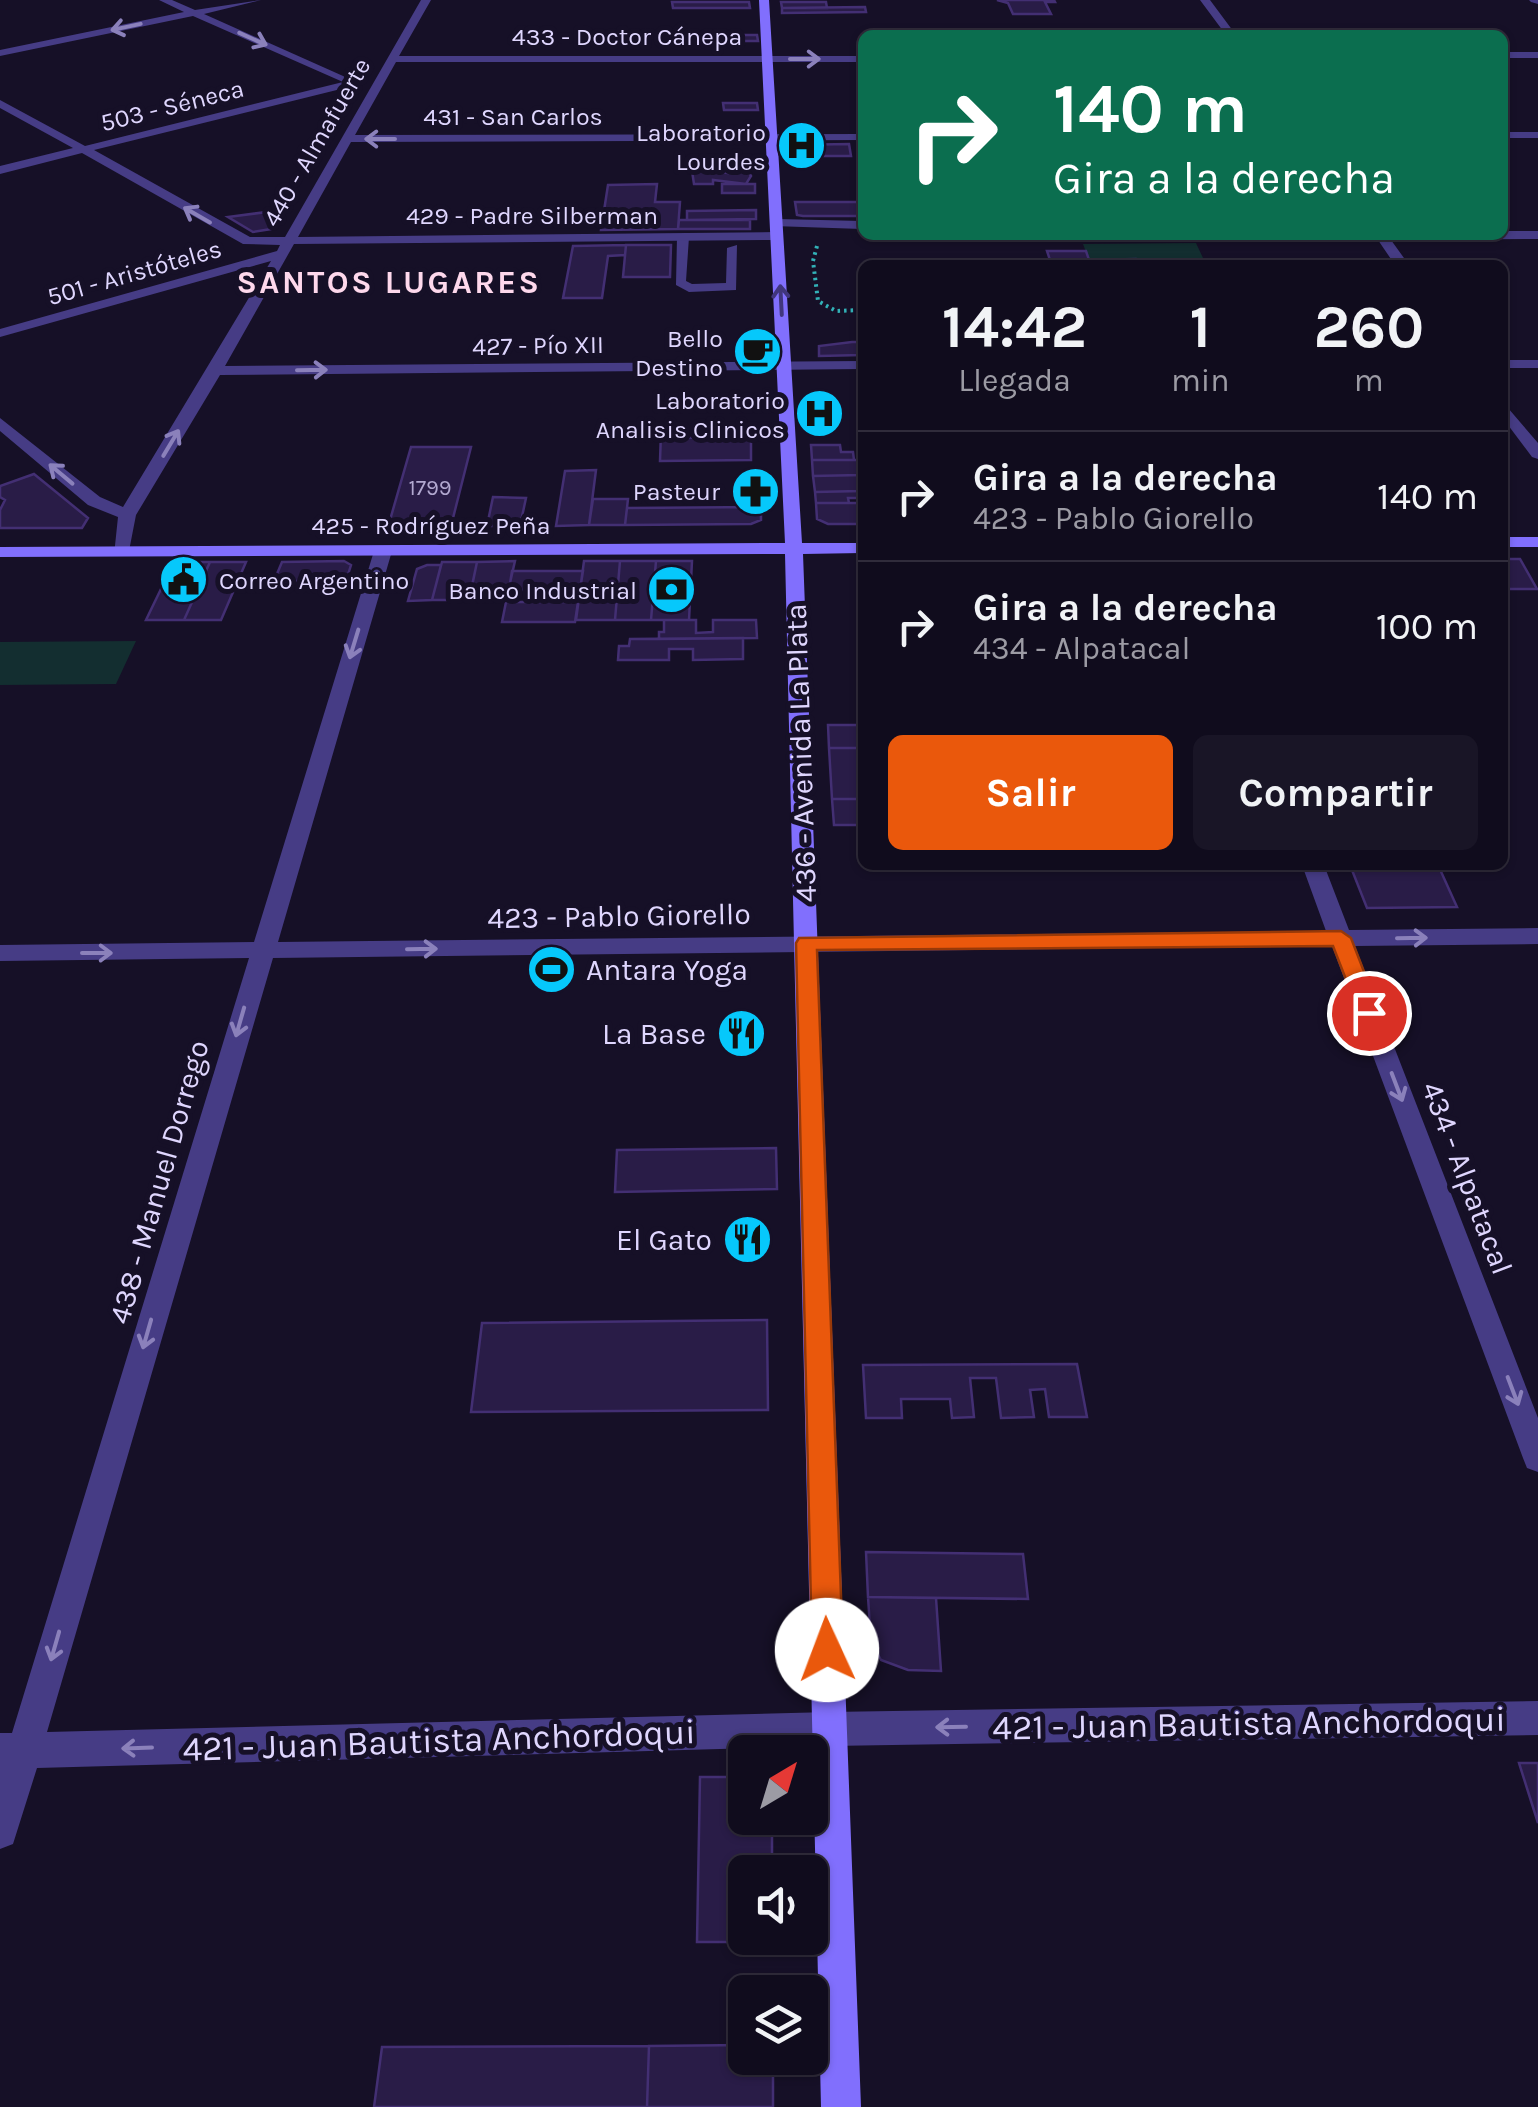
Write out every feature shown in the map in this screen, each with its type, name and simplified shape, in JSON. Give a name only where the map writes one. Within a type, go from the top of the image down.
[{"type":"street","points":[[164,0],[372,91]]},
{"type":"street","points":[[0,53],[256,0]]},
{"type":"street","name":"440 - Almafuerte","points":[[120,551],[128,515],[215,371],[426,0]]},
{"type":"street","name":"436 - Avenida La Plata","points":[[764,0],[794,548],[841,2107]]},
{"type":"street","points":[[1205,0],[1228,30]]},
{"type":"street","points":[[1508,56],[1538,55]]},
{"type":"street","name":"433 - Doctor Cánepa","points":[[392,58],[858,58]]},
{"type":"street","name":"503 - Séneca","points":[[0,170],[354,84]]},
{"type":"street","points":[[0,103],[238,238],[284,248]]},
{"type":"street","points":[[1508,135],[1538,135]]},
{"type":"street","name":"431 - San Carlos","points":[[344,140],[858,138]]},
{"type":"street","name":"429 - Padre Silberman","points":[[284,248],[683,236],[858,225]]},
{"type":"street","points":[[1508,235],[1538,235]]},
{"type":"street","name":"501 - Aristóteles","points":[[0,333],[284,248]]},
{"type":"street","points":[[1508,364],[1538,364]]},
{"type":"street","name":"427 - Pío XII","points":[[215,371],[858,365]]},
{"type":"street","points":[[1508,414],[1538,454]]},
{"type":"street","points":[[0,423],[94,501],[128,515]]},
{"type":"street","points":[[1508,542],[1538,542]]},
{"type":"street","name":"425 - Rodríguez Peña","points":[[0,552],[858,548]]},
{"type":"street","name":"438 - Manuel Dorrego","points":[[0,1831],[12,1751],[383,551]]},
{"type":"street","name":"434 - Alpatacal","points":[[1315,870],[1538,1458]]},
{"type":"street","name":"423 - Pablo Giorello","points":[[0,953],[1538,936]]},
{"type":"street","name":"421 - Juan Bautista Anchordoqui","points":[[12,1751],[830,1729],[1538,1718]]},
{"type":"lane","points":[[683,236],[680,282],[690,288],[732,287],[733,248]]},
{"type":"path","points":[[813,261],[818,301],[836,311],[858,310]]},
{"type":"green space","points":[[1196,243],[1203,258],[1089,260],[1083,244]]},
{"type":"green space","points":[[136,641],[116,684],[0,685],[0,642]]},
{"type":"building","points":[[997,0],[1055,2],[1045,2],[1051,14],[1013,14],[1008,3]]},
{"type":"building","points":[[672,2],[749,2],[750,8],[673,8]]},
{"type":"building","points":[[781,2],[826,2],[827,8],[782,8]]},
{"type":"building","points":[[865,7],[866,12],[782,13],[782,8]]},
{"type":"building","points":[[718,35],[757,35],[758,41],[719,41]]},
{"type":"building","points":[[723,103],[757,103],[758,110],[724,110]]},
{"type":"building","points":[[849,144],[851,156],[791,156],[790,145]]},
{"type":"building","points":[[695,168],[728,173],[728,168],[746,168],[751,176],[746,184],[713,180],[713,184],[694,184]]},
{"type":"building","points":[[657,184],[655,202],[680,202],[678,229],[601,230],[608,185]]},
{"type":"building","points":[[722,184],[755,184],[755,193],[722,193]]},
{"type":"building","points":[[795,202],[858,202],[858,216],[797,215]]},
{"type":"building","points":[[282,210],[271,229],[253,232],[228,217]]},
{"type":"building","points":[[756,210],[756,219],[687,220],[687,211]]},
{"type":"building","points":[[679,220],[750,220],[750,229],[678,229]]},
{"type":"building","points":[[626,245],[671,245],[670,277],[623,277]]},
{"type":"building","points":[[626,245],[625,255],[608,256],[602,298],[563,298],[573,246]]},
{"type":"building","points":[[1047,251],[1086,251],[1089,260],[1050,260]]},
{"type":"building","points":[[858,342],[858,355],[819,356],[819,346]]},
{"type":"building","points":[[661,432],[677,432],[677,438],[751,437],[751,460],[660,461]]},
{"type":"building","points":[[811,445],[840,445],[841,452],[853,452],[854,460],[812,460]]},
{"type":"building","points":[[411,447],[471,447],[451,526],[388,527]]},
{"type":"building","points":[[812,460],[858,460],[858,475],[813,476]]},
{"type":"building","points":[[596,470],[589,525],[556,526],[565,471]]},
{"type":"building","points":[[34,474],[88,518],[82,528],[0,528],[0,510],[5,500],[0,497],[0,486]]},
{"type":"building","points":[[858,475],[858,491],[815,492],[813,476]]},
{"type":"building","points":[[858,491],[858,498],[848,498],[849,503],[816,503],[815,492]]},
{"type":"building","points":[[493,497],[526,498],[520,526],[487,526]]},
{"type":"building","points":[[593,499],[628,499],[625,525],[589,525]]},
{"type":"building","points":[[816,503],[858,503],[858,524],[828,524],[817,519]]},
{"type":"building","points":[[761,507],[761,520],[751,524],[625,525],[627,508]]},
{"type":"building","points":[[1508,559],[1520,559],[1537,589],[1508,589]]},
{"type":"building","points":[[344,561],[351,565],[346,581],[274,581],[282,562]]},
{"type":"building","points":[[515,561],[507,596],[470,596],[477,562]]},
{"type":"building","points":[[584,561],[620,561],[615,620],[576,620]]},
{"type":"building","points":[[620,561],[656,561],[651,620],[615,620]]},
{"type":"building","name":"Banco Industrial","points":[[656,561],[692,561],[689,620],[651,620]]},
{"type":"building","points":[[174,562],[210,562],[184,620],[146,620]]},
{"type":"building","points":[[210,562],[246,562],[221,620],[184,620]]},
{"type":"building","points":[[442,562],[477,562],[469,600],[432,600]]},
{"type":"building","points":[[441,565],[432,600],[408,601],[417,569]]},
{"type":"building","points":[[512,571],[583,571],[580,590],[558,590],[556,602],[578,602],[575,622],[502,622],[506,602],[543,602],[545,590],[509,590]]},
{"type":"building","points":[[664,620],[696,620],[696,633],[713,632],[713,620],[756,620],[757,638],[659,639],[659,632],[664,632]]},
{"type":"building","points":[[743,638],[743,659],[693,660],[693,649],[669,649],[669,660],[618,660],[619,646],[629,646],[630,639]]},
{"type":"building","points":[[828,725],[858,725],[858,748],[829,748]]},
{"type":"building","points":[[829,748],[858,748],[858,799],[832,799]]},
{"type":"building","points":[[832,799],[858,799],[858,825],[834,825]]},
{"type":"building","points":[[1352,870],[1440,870],[1457,907],[1367,908]]},
{"type":"building","points":[[776,1148],[777,1189],[615,1192],[617,1150]]},
{"type":"building","points":[[767,1320],[768,1410],[471,1412],[482,1323]]},
{"type":"building","points":[[1077,1364],[1087,1417],[1049,1417],[1045,1389],[1030,1390],[1034,1417],[1001,1418],[996,1378],[970,1378],[974,1417],[952,1418],[950,1399],[901,1399],[902,1418],[866,1418],[863,1365]]},
{"type":"building","points":[[866,1552],[1023,1554],[1028,1599],[868,1597]]},
{"type":"building","points":[[868,1597],[936,1598],[941,1671],[908,1670],[881,1660],[871,1642]]},
{"type":"building","points":[[1519,1763],[1538,1763],[1538,1823]]},
{"type":"building","points":[[700,1777],[728,1777],[728,1835],[772,1835],[772,1855],[728,1855],[728,1942],[697,1942]]},
{"type":"building","points":[[728,2045],[728,2075],[773,2075],[773,2107],[647,2107],[649,2046]]},
{"type":"building","points":[[649,2046],[647,2107],[374,2107],[382,2047]]},
{"type":"place","name":"Laboratorio Lourdes","points":[[801,146]]},
{"type":"place","name":"Bello Destino","points":[[758,352]]},
{"type":"place","name":"Laboratorio Analisis Clinicos","points":[[820,414]]},
{"type":"place","name":"Pasteur","points":[[755,491]]},
{"type":"place","name":"Correo Argentino","points":[[184,580]]},
{"type":"place","name":"Banco Industrial","points":[[672,590]]},
{"type":"place","name":"Antara Yoga","points":[[551,970]]},
{"type":"place","name":"La Base","points":[[741,1034]]},
{"type":"place","name":"El Gato","points":[[747,1240]]},
{"type":"district","name":"SANTOS LUGARES","points":[[389,282]]},
{"type":"route","points":[[827,1650],[806,943],[1341,938],[1369,1013]]}]
